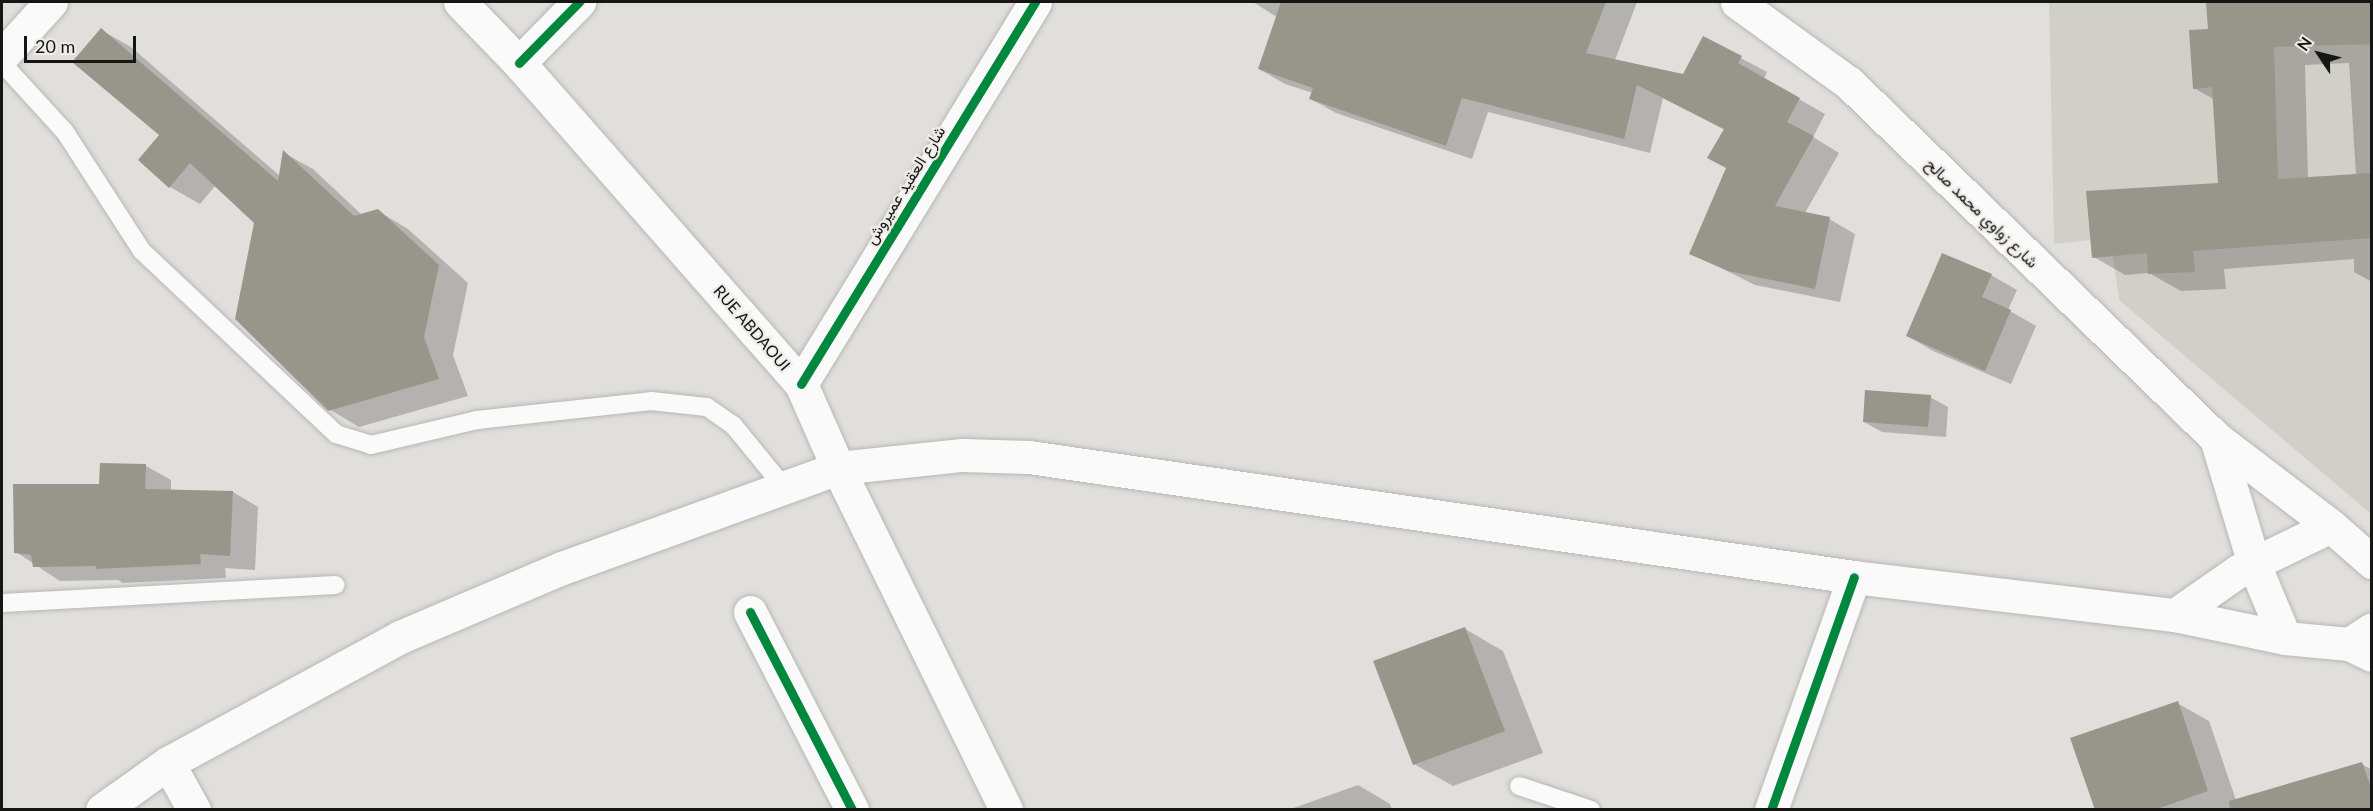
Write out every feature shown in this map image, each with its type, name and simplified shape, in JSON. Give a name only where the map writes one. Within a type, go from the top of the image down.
[{"type":"main road","points":[[2,56],[51,2]]},
{"type":"main road","name":"RUE ABDAOUI","points":[[459,2],[519,63],[801,384],[838,468],[1006,810]]},
{"type":"main road","points":[[519,63],[579,2]]},
{"type":"main road","name":"شارع العقيد عميروش","points":[[801,384],[1035,2]]},
{"type":"main road","name":"شارع زواوي محمد صالح","points":[[1737,2],[1849,83],[2216,438],[2331,526],[2372,562]]},
{"type":"main road","name":"شارع زواوي محمد صالح","points":[[2216,438],[2253,564],[2285,638]]},
{"type":"main road","points":[[102,810],[168,763],[400,637],[562,568],[783,486],[838,468],[962,455],[1029,457],[1854,577],[2175,615],[2285,638],[2364,643]]},
{"type":"main road","points":[[2175,615],[2238,571],[2331,526]]},
{"type":"main road","points":[[1771,810],[1854,577]]},
{"type":"main road","points":[[750,612],[852,810]]},
{"type":"main road","points":[[168,763],[194,810]]},
{"type":"lane","points":[[2,63],[65,132],[142,251],[336,434],[371,446],[489,419],[651,401],[707,407],[733,425],[783,486]]},
{"type":"lane","points":[[2,603],[336,585]]},
{"type":"lane","points":[[1519,786],[1591,810]]},
{"type":"shaded area","points":[[2049,2],[2371,2],[2371,514],[2119,300],[2113,256],[2090,240],[2054,244]]},
{"type":"building","points":[[1281,2],[1606,2],[1586,53],[1683,74],[1703,36],[1742,56],[1738,63],[1800,98],[1787,122],[1814,136],[1775,206],[1830,217],[1815,289],[1728,271],[1689,254],[1726,168],[1707,158],[1724,129],[1637,85],[1624,139],[1462,98],[1446,146],[1309,99],[1313,88],[1258,69]]},
{"type":"building","points":[[2206,2],[2372,2],[2372,44],[2274,47],[2278,179],[2372,173],[2372,238],[2193,251],[2195,272],[2148,274],[2147,253],[2092,258],[2086,191],[2218,183],[2212,87],[2193,89],[2189,30],[2208,29]]},
{"type":"building","points":[[101,28],[278,181],[283,150],[354,216],[378,209],[439,265],[424,337],[439,379],[328,411],[235,319],[254,223],[190,163],[169,188],[138,160],[159,135],[72,62]]},
{"type":"building","points":[[1942,253],[1992,274],[1982,297],[2011,310],[1985,371],[1906,336]]},
{"type":"building","points":[[1865,390],[1931,395],[1928,427],[1863,422]]},
{"type":"building","points":[[100,463],[146,464],[145,489],[233,491],[230,556],[200,554],[201,564],[96,569],[96,566],[33,567],[31,555],[14,553],[13,484],[99,484]]},
{"type":"building","points":[[1465,627],[1505,731],[1413,765],[1373,661]]},
{"type":"building","points":[[2178,701],[2208,791],[2154,810],[2095,810],[2070,738]]},
{"type":"building","points":[[2362,762],[2372,790],[2372,810],[2230,810],[2229,801]]},
{"type":"cycle path","points":[[519,63],[579,2]]},
{"type":"cycle path","points":[[801,384],[1035,2]]},
{"type":"cycle path","points":[[1771,810],[1854,577]]},
{"type":"cycle path","points":[[750,612],[852,810]]}]
